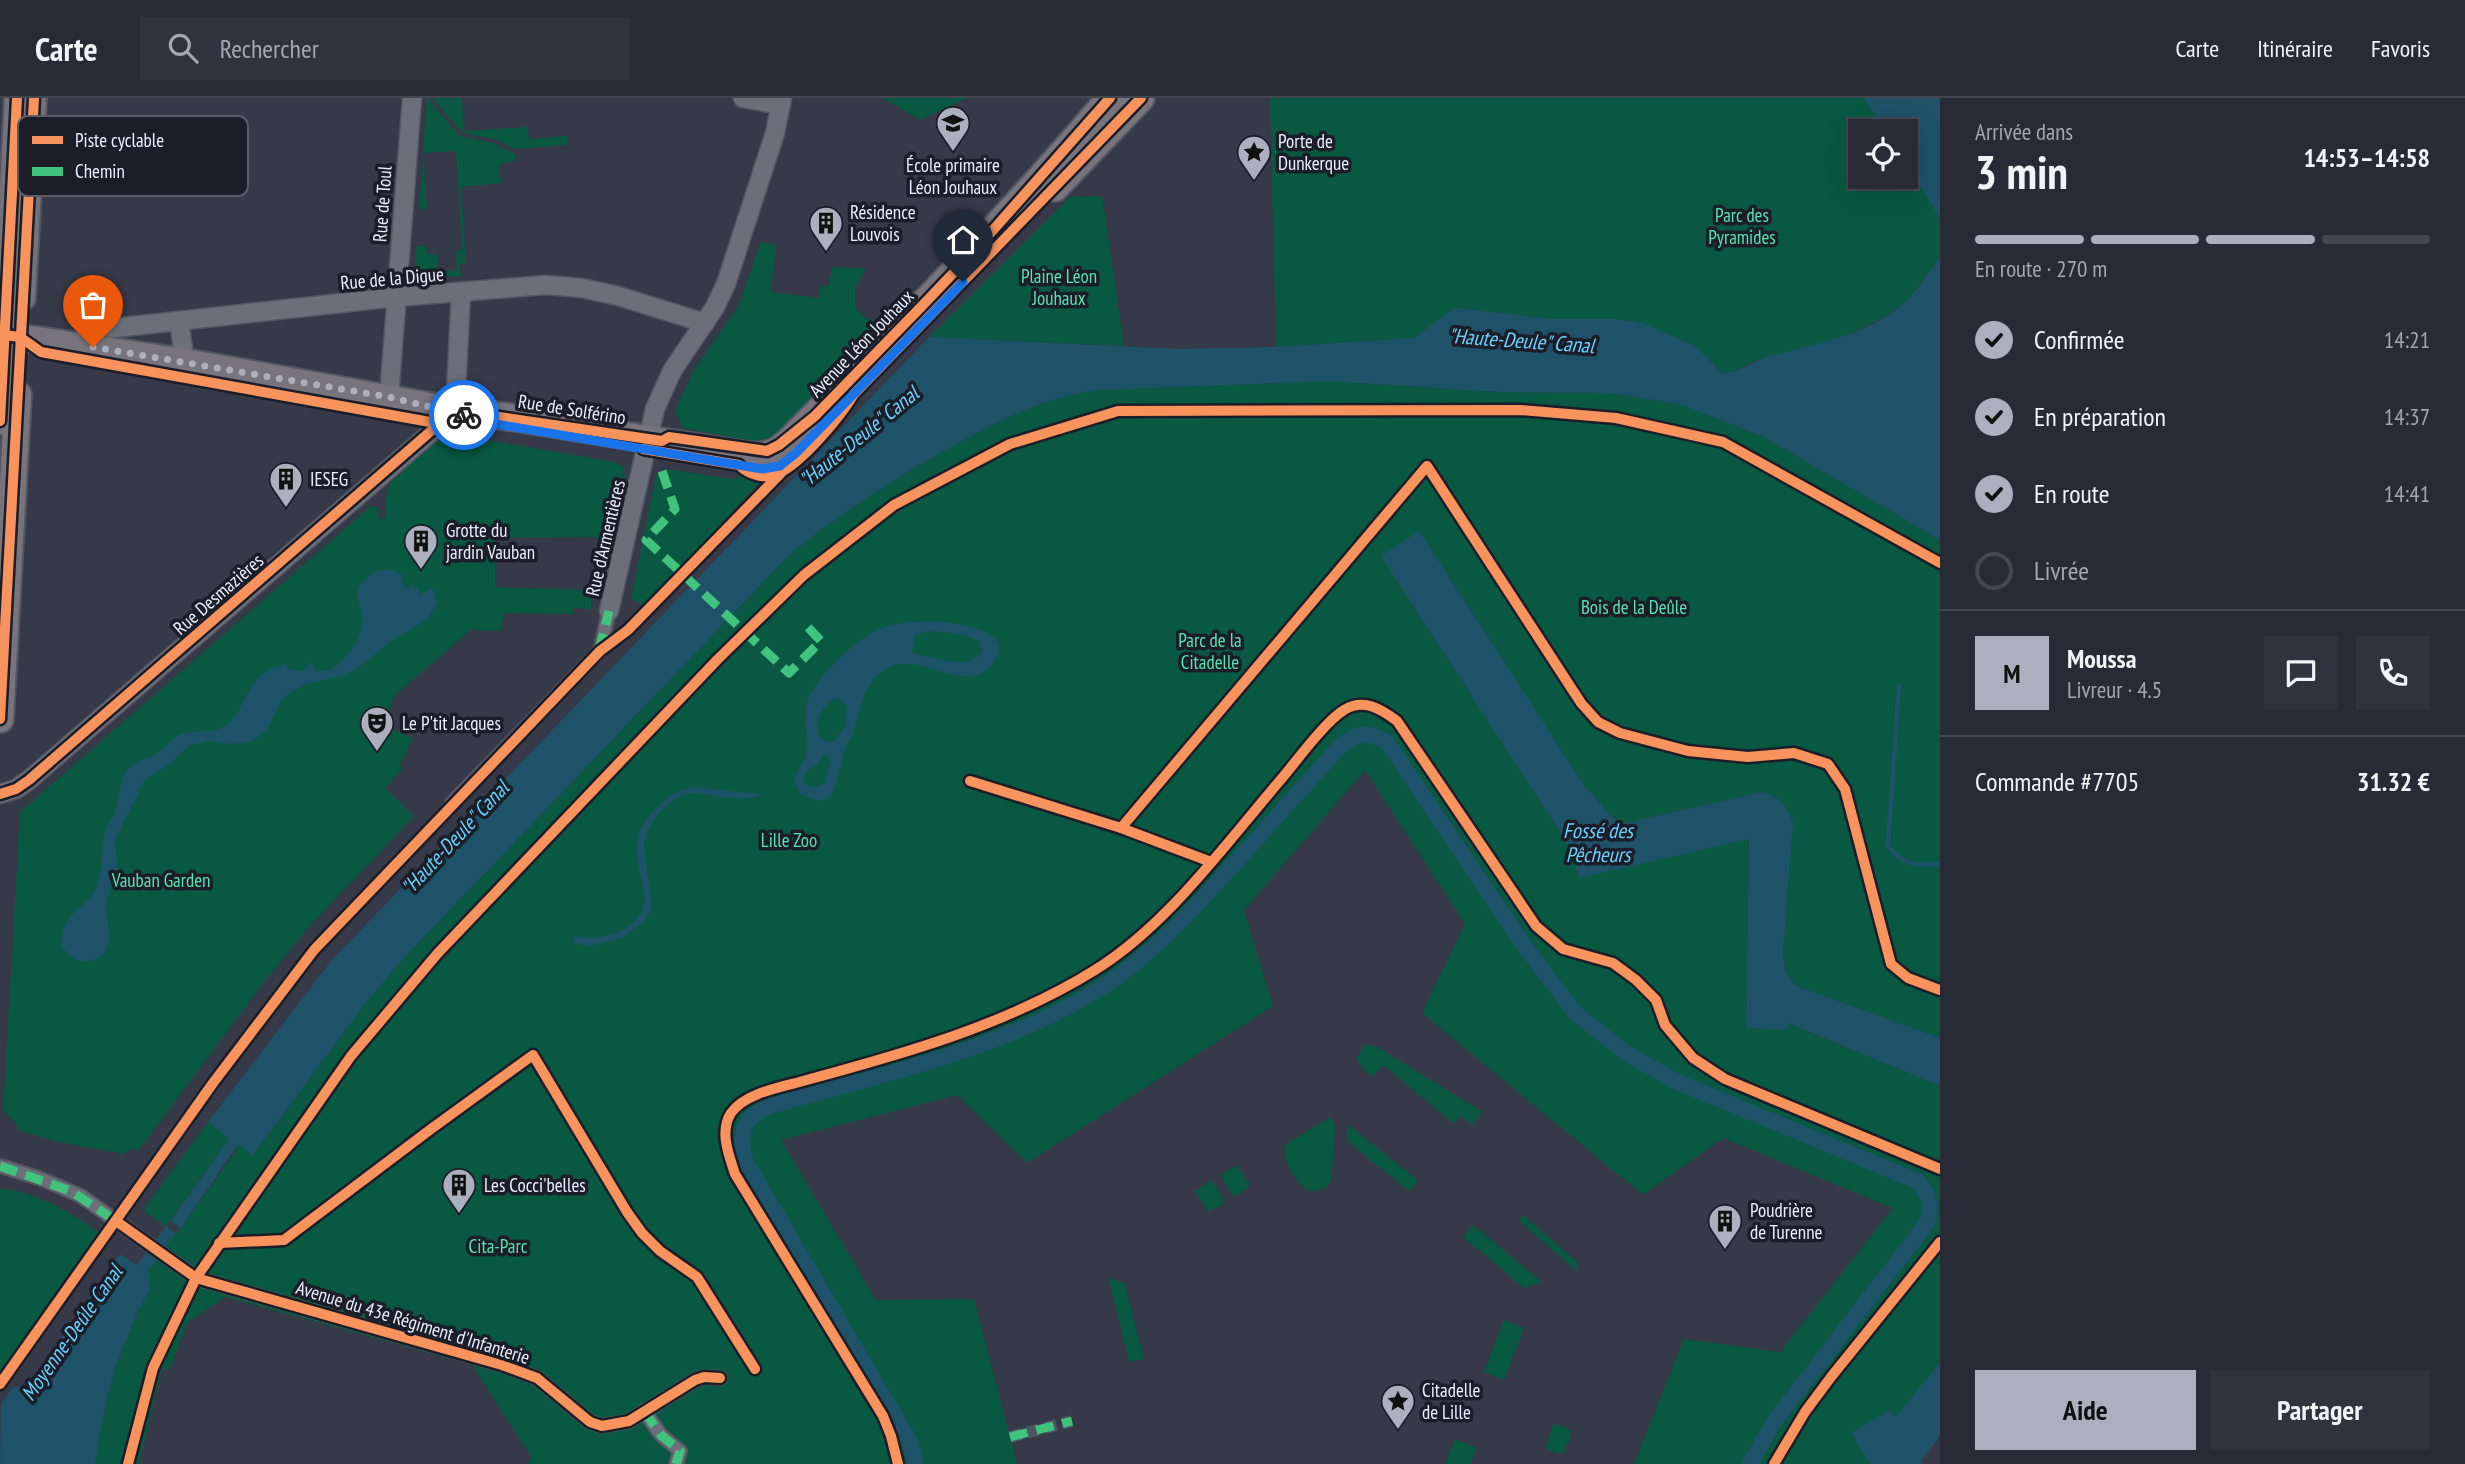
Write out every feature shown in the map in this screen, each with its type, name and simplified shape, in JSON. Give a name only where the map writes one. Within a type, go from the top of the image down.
[{"type":"main road","points":[[0,421],[8,335],[17,98]]},
{"type":"main road","points":[[25,116],[34,98]]},
{"type":"main road","name":"Avenue Léon Jouhaux","points":[[777,459],[790,440],[969,257],[1110,98]]},
{"type":"main road","name":"Avenue Léon Jouhaux","points":[[777,459],[796,453],[1141,98]]},
{"type":"main road","points":[[0,719],[16,438],[8,335]]},
{"type":"main road","name":"Rue de Solférino","points":[[8,335],[389,397],[452,410],[490,423],[647,444],[762,469],[777,459]]},
{"type":"street","name":"Rue de Toul","points":[[389,397],[412,98]]},
{"type":"street","points":[[743,98],[781,102]]},
{"type":"street","name":"Rue d'Armentières","points":[[452,803],[600,651],[655,409],[667,382],[705,323],[726,284],[775,133],[781,102]]},
{"type":"street","name":"Rue de la Digue","points":[[93,347],[96,330],[396,297],[546,285],[582,288],[647,303],[705,323]]},
{"type":"street","points":[[452,410],[456,392],[461,292]]},
{"type":"street","points":[[179,321],[185,362]]},
{"type":"street","name":"Rue Desmazières","points":[[0,794],[16,789],[29,780],[140,686],[430,433],[452,410]]},
{"type":"street","name":"Avenue du 43e Régiment d'Infanterie","points":[[0,1166],[71,1191],[196,1278],[502,1365],[537,1378],[590,1422],[602,1426],[629,1421],[695,1380],[704,1377],[720,1378]]},
{"type":"street","points":[[644,1411],[662,1435],[680,1451],[676,1464]]},
{"type":"green space","points":[[427,98],[460,136],[493,143],[515,154],[515,160],[499,165],[501,183],[461,187],[466,263],[459,264],[461,276],[444,277],[444,271],[457,270],[456,251],[462,250],[456,151],[423,153]]},
{"type":"green space","points":[[432,98],[462,98],[464,131],[527,127],[529,139],[567,136],[567,145],[514,149],[498,140],[463,133]]},
{"type":"green space","points":[[882,98],[968,98],[920,120]]},
{"type":"green space","name":"Parc des Pyramides","points":[[1270,98],[1864,98],[1878,119],[1848,119],[1848,189],[1918,189],[1918,183],[1940,219],[1940,257],[1906,302],[1886,316],[1850,334],[1757,360],[1730,373],[1722,373],[1713,362],[1580,320],[1460,308],[1453,310],[1414,338],[1276,347]]},
{"type":"green space","points":[[423,153],[427,209],[419,209]]},
{"type":"green space","name":"Plaine Léon Jouhaux","points":[[1102,196],[1124,346],[929,337],[1070,197]]},
{"type":"green space","points":[[760,244],[774,244],[776,247],[771,292],[819,298],[821,285],[829,286],[832,267],[863,268],[865,271],[855,289],[855,307],[865,318],[888,323],[866,349],[847,355],[850,368],[770,444],[682,428],[675,411],[694,370],[739,305]]},
{"type":"green space","points":[[416,246],[427,246],[427,255],[437,254],[441,277],[414,279]]},
{"type":"green space","name":"Parc de la Citadelle","points":[[1327,381],[1501,392],[1611,393],[1679,404],[1764,437],[1940,540],[1940,1038],[1794,985],[1785,971],[1776,797],[1762,792],[1620,824],[1586,788],[1419,532],[1381,556],[1570,848],[1579,877],[1749,839],[1746,1028],[1787,1030],[1787,1023],[1940,1086],[1940,1362],[1896,1418],[1891,1410],[1851,1433],[1870,1464],[1634,1464],[1684,1339],[1780,1352],[1893,1208],[1723,1138],[1643,1195],[1422,1013],[1465,924],[1365,770],[1244,910],[1273,1006],[1027,1163],[957,1095],[781,1140],[876,1300],[974,1299],[1017,1464],[527,1464],[532,1458],[472,1365],[225,1297],[187,1323],[169,1371],[162,1368],[139,1464],[95,1464],[115,1368],[149,1291],[150,1274],[142,1269],[182,1227],[236,1147],[239,1145],[254,1154],[361,1009],[401,961],[789,555],[878,490],[916,467],[993,425],[1052,400],[1096,390]]},
{"type":"green space","name":"Vauban Garden","points":[[451,434],[615,462],[623,467],[625,479],[609,541],[591,537],[495,538],[495,587],[592,590],[591,609],[573,608],[573,614],[504,613],[501,630],[472,629],[395,695],[383,726],[413,738],[400,765],[403,768],[385,788],[414,816],[307,929],[138,1151],[131,1148],[124,1154],[58,1142],[18,1130],[15,1122],[3,1111],[20,812],[371,506],[378,508],[379,519],[385,519],[387,494],[392,480],[436,442]]},
{"type":"green space","points":[[668,469],[761,481],[643,607],[637,601],[631,600],[656,474]]},
{"type":"green space","points":[[1365,1045],[1380,1049],[1483,1112],[1472,1125],[1461,1116],[1454,1124],[1383,1065],[1372,1077],[1361,1067],[1357,1057]]},
{"type":"green space","points":[[1329,1118],[1333,1120],[1335,1127],[1331,1181],[1325,1189],[1308,1191],[1290,1171],[1285,1157],[1285,1145]]},
{"type":"green space","points":[[208,1122],[230,1138],[166,1226],[146,1213],[146,1206]]},
{"type":"green space","points":[[1347,1124],[1418,1180],[1410,1192],[1347,1141]]},
{"type":"green space","points":[[1237,1165],[1249,1184],[1248,1188],[1236,1196],[1232,1195],[1220,1175]]},
{"type":"green space","points":[[1212,1180],[1224,1200],[1223,1204],[1211,1211],[1207,1210],[1195,1191]]},
{"type":"green space","points":[[0,1189],[39,1198],[66,1211],[100,1233],[0,1372]]},
{"type":"green space","points":[[1523,1215],[1577,1262],[1577,1271],[1519,1221]]},
{"type":"green space","points":[[1473,1225],[1542,1282],[1524,1288],[1463,1237]]},
{"type":"green space","points":[[1108,1277],[1125,1284],[1144,1359],[1129,1362]]},
{"type":"green space","points":[[1504,1320],[1524,1328],[1504,1380],[1484,1372]]},
{"type":"green space","points":[[1553,1423],[1571,1430],[1570,1439],[1562,1454],[1549,1451],[1546,1447]]},
{"type":"green space","points":[[1455,1439],[1477,1448],[1470,1464],[1445,1464]]},
{"type":"water","points":[[1864,98],[1940,98],[1940,219],[1918,183],[1918,119],[1878,119]]},
{"type":"water","name":"\"Haute-Deule\" Canal","points":[[1940,257],[1940,540],[1764,437],[1679,404],[1611,393],[1501,392],[1327,381],[1096,390],[1032,407],[974,434],[878,490],[789,555],[401,961],[361,1009],[253,1155],[239,1145],[236,1147],[182,1227],[179,1229],[176,1224],[170,1222],[229,1139],[208,1122],[331,961],[929,337],[1179,349],[1276,347],[1414,338],[1453,309],[1459,308],[1550,319],[1614,319],[1643,323],[1695,346],[1722,373],[1728,373],[1767,357],[1822,343],[1878,322],[1907,300]]},
{"type":"water","name":"Fossé des Pêcheurs","points":[[1419,531],[1586,788],[1621,824],[1762,792],[1782,803],[1793,823],[1783,951],[1785,971],[1794,985],[1940,1038],[1940,1086],[1788,1023],[1787,1030],[1746,1028],[1749,839],[1579,878],[1570,848],[1381,556]]},
{"type":"water","points":[[383,570],[403,575],[405,589],[412,584],[414,588],[418,588],[420,595],[430,588],[434,592],[438,603],[426,620],[345,675],[306,684],[288,694],[281,701],[267,730],[251,742],[228,744],[209,741],[190,745],[170,764],[145,780],[116,837],[117,869],[107,901],[108,945],[98,958],[79,961],[72,957],[61,945],[63,932],[72,915],[89,899],[98,883],[105,833],[115,812],[121,783],[130,767],[158,753],[179,735],[224,727],[236,714],[250,688],[273,668],[286,664],[288,669],[303,671],[312,662],[316,671],[331,670],[349,653],[361,631],[362,614],[358,587],[371,573]]},
{"type":"water","points":[[935,621],[983,631],[997,642],[999,649],[996,659],[979,675],[968,677],[904,664],[892,666],[882,672],[869,686],[865,695],[830,798],[819,801],[800,794],[795,775],[807,750],[807,702],[818,682],[836,661],[877,630],[906,622]],"holes":[[[926,631],[973,638],[979,641],[982,651],[977,657],[966,662],[947,661],[912,652],[914,636]],[[837,698],[847,706],[845,726],[835,741],[821,738],[818,732],[819,717],[829,702]],[[823,755],[830,760],[825,783],[815,787],[805,785],[803,777],[817,765]]]},
{"type":"water","points":[[695,787],[759,796],[737,798],[695,793],[668,804],[650,827],[644,846],[652,908],[644,921],[622,938],[589,946],[574,943],[575,936],[593,938],[616,933],[635,921],[642,912],[645,902],[637,856],[639,834],[657,806],[675,793]]},
{"type":"water","name":"Moyenne-Deûle Canal","points":[[166,1226],[176,1233],[147,1272],[150,1274],[149,1291],[115,1368],[95,1464],[0,1464],[1,1404],[13,1387],[24,1387],[34,1376],[120,1254],[137,1265]]},
{"type":"water","points":[[1940,1362],[1940,1436],[1921,1461],[1923,1464],[1870,1464],[1851,1433],[1890,1410],[1896,1417]]},
{"type":"waterway","points":[[1899,686],[1888,845],[1904,861],[1923,865],[1940,864]]},
{"type":"waterway","points":[[916,1464],[909,1440],[744,1159],[742,1141],[745,1126],[754,1115],[770,1106],[980,1045],[1061,1011],[1099,989],[1137,962],[1187,914],[1341,745],[1364,734],[1387,742],[1523,944],[1575,1013],[1626,1053],[1675,1081],[1919,1182],[1925,1192],[1930,1207],[1927,1223],[1773,1423],[1750,1464]]},
{"type":"tunnel","points":[[1010,1437],[1072,1421]]},
{"type":"marked path","points":[[662,471],[675,509],[646,540],[789,673],[821,641],[802,621]]},
{"type":"marked path","points":[[599,651],[609,611]]},
{"type":"marked path","points":[[0,1166],[71,1191],[119,1223]]},
{"type":"marked path","points":[[644,1411],[661,1435],[680,1451],[676,1464]]},
{"type":"marked path","points":[[1010,1437],[1072,1421]]},
{"type":"cycle path","points":[[0,421],[17,98]]},
{"type":"cycle path","points":[[33,116],[34,98]]},
{"type":"cycle path","points":[[4,335],[20,337],[41,352],[430,422],[452,410],[662,441],[669,437],[767,451],[779,445],[815,416],[921,307],[1110,98]]},
{"type":"cycle path","points":[[643,449],[739,465],[752,474],[763,476],[774,475],[788,468],[820,438],[854,394],[1141,98]]},
{"type":"cycle path","points":[[0,719],[29,196]]},
{"type":"cycle path","points":[[128,1464],[153,1368],[196,1278],[351,1056],[438,953],[718,659],[804,575],[894,505],[1010,444],[1118,411],[1521,410],[1616,418],[1723,442],[1940,563]]},
{"type":"cycle path","points":[[0,794],[16,789],[29,780],[446,418]]},
{"type":"cycle path","points":[[1211,862],[1121,828],[1427,466],[1581,703],[1598,722],[1620,733],[1688,751],[1748,757],[1794,753],[1828,764],[1845,789],[1891,964],[1908,978],[1940,990]]},
{"type":"cycle path","points":[[0,1384],[213,1083],[314,950],[600,651],[628,630],[781,473]]},
{"type":"cycle path","points":[[898,1464],[883,1416],[735,1174],[725,1136],[727,1120],[731,1113],[745,1100],[764,1092],[916,1049],[990,1022],[1026,1007],[1095,970],[1122,951],[1172,906],[1320,732],[1344,710],[1358,705],[1372,706],[1397,721],[1536,926],[1563,949],[1613,963],[1636,980],[1656,1000],[1665,1025],[1693,1058],[1725,1079],[1940,1169]]},
{"type":"cycle path","points":[[970,781],[1121,828]]},
{"type":"cycle path","points":[[219,1243],[284,1240],[533,1055],[627,1212],[642,1233],[660,1251],[697,1277],[755,1369]]},
{"type":"cycle path","points":[[116,1221],[196,1278],[502,1365],[537,1378],[590,1422],[602,1426],[629,1421],[695,1380],[704,1377],[720,1378]]},
{"type":"cycle path","points":[[1774,1464],[1805,1412],[1831,1377],[1940,1242]]},
{"type":"way so far","points":[[93,347],[389,397],[464,415]]},
{"type":"place","name":"École primaire Léon Jouhaux","points":[[953,153]]},
{"type":"place","name":"Porte de Dunkerque","points":[[1254,182]]},
{"type":"place","name":"Résidence Louvois","points":[[826,253]]},
{"type":"place","name":"IESEG","points":[[286,509]]},
{"type":"place","name":"Grotte du jardin Vauban","points":[[421,571]]},
{"type":"place","name":"Le P'tit Jacques","points":[[377,753]]},
{"type":"place","name":"Les Cocci'belles","points":[[459,1215]]},
{"type":"place","name":"Poudrière de Turenne","points":[[1725,1251]]},
{"type":"place","name":"Citadelle de Lille","points":[[1398,1431]]},
{"type":"route","points":[[464,415],[490,423],[769,470],[787,462],[963,282]]},
{"type":"park label","name":"Bois de la Deûle","points":[[1634,607]]},
{"type":"park label","name":"Lille Zoo","points":[[789,840]]},
{"type":"park label","name":"Cita-Parc","points":[[498,1246]]}]
